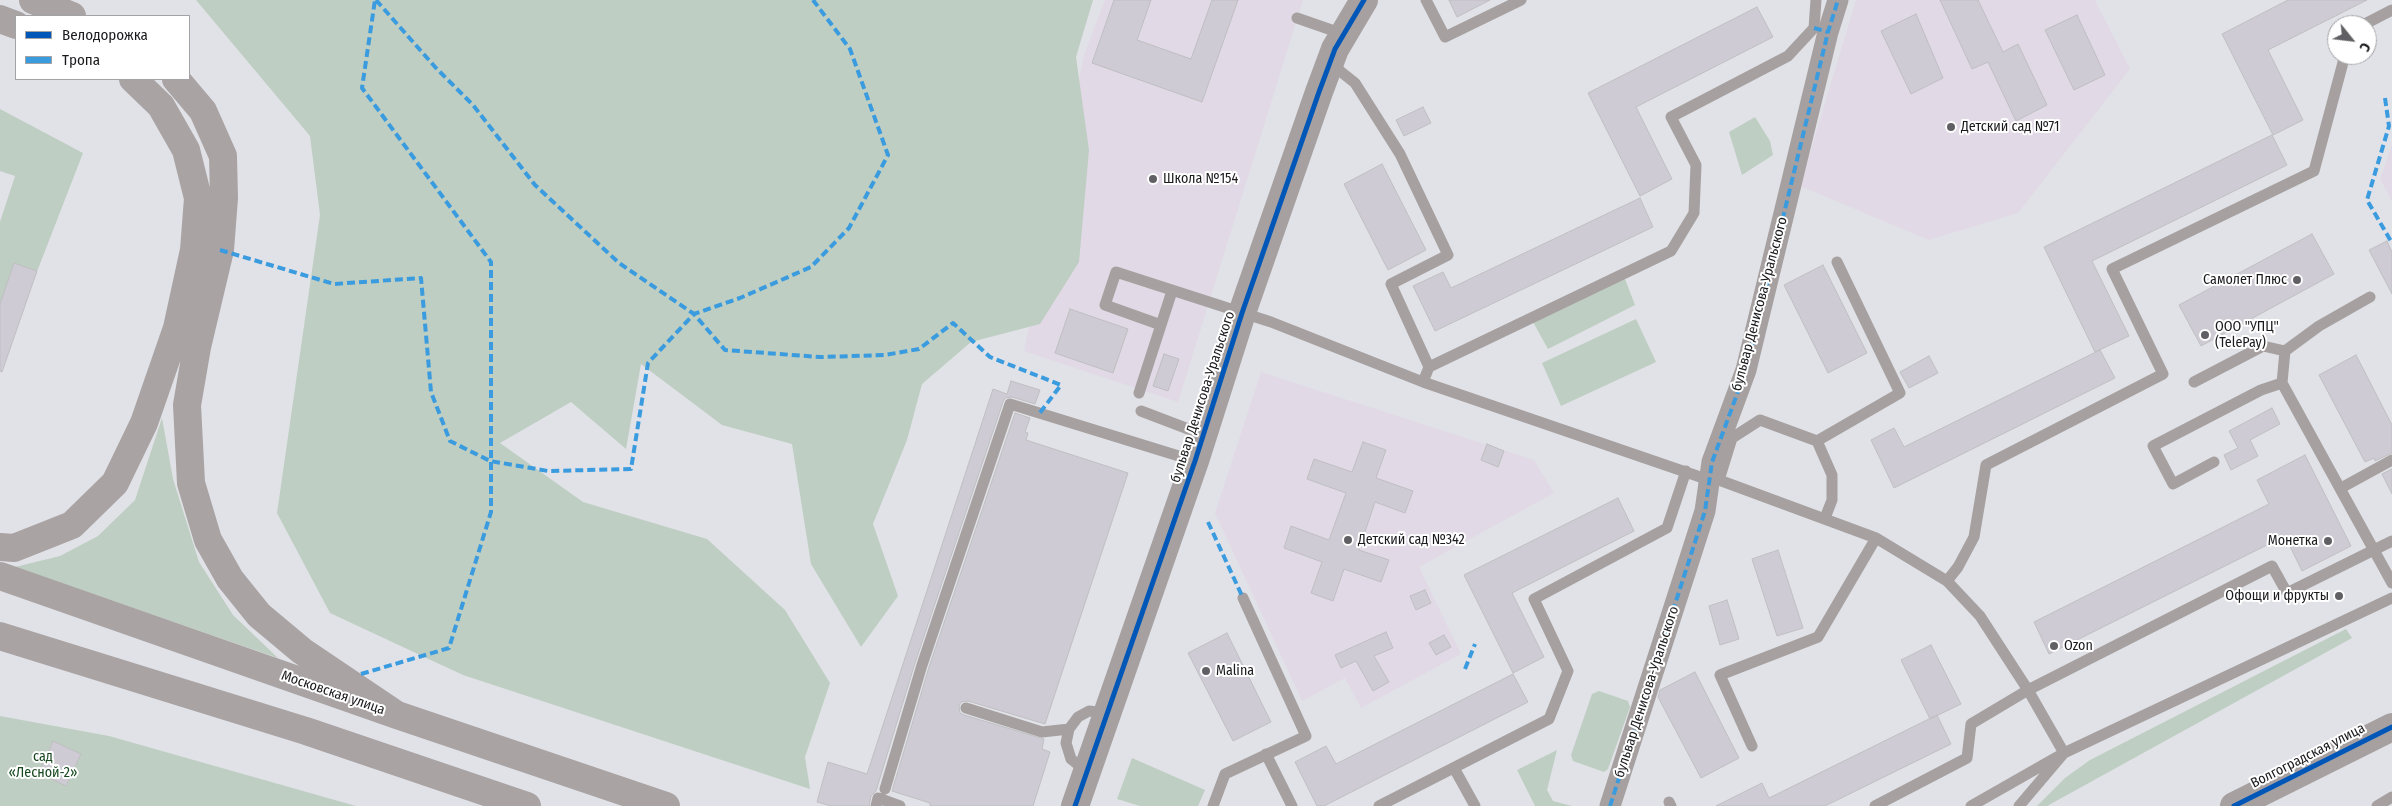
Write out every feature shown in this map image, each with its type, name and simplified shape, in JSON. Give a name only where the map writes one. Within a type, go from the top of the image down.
[{"type":"main road","points":[[33,0],[70,15]]},
{"type":"main road","points":[[0,19],[15,25]]},
{"type":"main road","points":[[0,547],[14,548],[72,525],[115,483],[144,423],[177,328],[194,250],[198,198],[186,150],[161,106],[134,80]]},
{"type":"main road","points":[[177,80],[203,111],[223,156],[224,198],[220,250],[196,347],[187,405],[191,483],[208,540],[230,579],[259,615],[302,651],[397,715]]},
{"type":"main road","name":"Московская улица","points":[[0,576],[397,715],[666,806]]},
{"type":"main road","points":[[0,636],[306,731],[527,806]]},
{"type":"street","name":"бульвар Денисова-Уральского","points":[[1075,806],[1204,435],[1242,313],[1330,63],[1343,34],[1364,0]]},
{"type":"street","name":"бульвар Денисова-Уральского","points":[[1610,806],[1705,511],[1714,480],[1712,462],[1746,370],[1828,32],[1838,0]]},
{"type":"street","name":"Волгоградская улица","points":[[2234,806],[2392,727]]},
{"type":"lane","points":[[1426,0],[1445,37],[1521,0]]},
{"type":"lane","points":[[1423,382],[1429,367],[1671,251],[1694,213],[1696,165],[1671,117],[1788,56],[1814,28],[1816,0]]},
{"type":"lane","points":[[2377,18],[2392,10]]},
{"type":"lane","points":[[1297,18],[1343,34]]},
{"type":"lane","points":[[1330,63],[1355,83],[1400,154],[1448,255],[1391,284],[1429,367]]},
{"type":"lane","points":[[1947,581],[1958,567],[1974,537],[1986,465],[2164,374],[2112,269],[2314,171],[2342,65]]},
{"type":"lane","points":[[1817,441],[1900,393],[1837,262]]},
{"type":"lane","points":[[1161,325],[1105,305],[1116,272],[1271,322],[1423,382],[1825,518],[1876,538],[1947,581],[1980,616],[2028,690],[2064,754]]},
{"type":"lane","points":[[1139,393],[1172,291]]},
{"type":"lane","points":[[2370,297],[2319,326],[2285,351],[2282,382],[2376,549],[2392,583]]},
{"type":"lane","points":[[2194,382],[2263,346],[2285,351]]},
{"type":"lane","points":[[2214,462],[2173,484],[2153,446],[2261,390],[2282,382]]},
{"type":"lane","points":[[884,789],[922,665],[1010,404],[1195,461]]},
{"type":"lane","points":[[1141,411],[1204,435]]},
{"type":"lane","points":[[1714,480],[1732,438],[1760,420],[1817,441],[1832,475],[1832,500],[1825,518]]},
{"type":"lane","points":[[2341,488],[2392,460]]},
{"type":"lane","points":[[1379,806],[1549,719],[1568,671],[1534,599],[1667,528],[1686,471]]},
{"type":"lane","points":[[1752,746],[1720,676],[1818,637],[1876,538]]},
{"type":"lane","points":[[1875,806],[1967,758],[1971,724],[2028,690],[2272,566],[2287,593],[2392,541]]},
{"type":"lane","points":[[1213,806],[1225,774],[1306,736],[1243,598]]},
{"type":"lane","points":[[1971,806],[2064,754],[2392,598]]},
{"type":"lane","points":[[966,708],[1042,732],[1069,729]]},
{"type":"lane","points":[[1086,771],[1071,759],[1066,743],[1069,729],[1078,717],[1089,711],[1106,713]]},
{"type":"lane","points":[[1266,754],[1292,806]]},
{"type":"lane","points":[[2020,806],[2064,754]]},
{"type":"lane","points":[[1454,768],[1475,806]]},
{"type":"lane","points":[[2377,806],[2392,797]]},
{"type":"lane","points":[[876,806],[878,798],[900,806]]},
{"type":"shaded area","name":"Школа №154","points":[[1105,0],[1303,0],[1178,402],[1024,351],[1084,55]]},
{"type":"shaded area","name":"Детский сад №71","points":[[1856,0],[2095,0],[2130,69],[2018,213],[1929,240],[1800,186]]},
{"type":"shaded area","points":[[2392,144],[2392,201],[2380,179]]},
{"type":"shaded area","name":"Детский сад №342","points":[[1261,372],[1534,460],[1554,493],[1419,567],[1461,654],[1361,708],[1345,678],[1302,701],[1215,513]]},
{"type":"green space","points":[[196,0],[1093,0],[1076,57],[1089,150],[1079,262],[1040,324],[971,342],[922,384],[907,440],[873,524],[898,596],[861,647],[811,564],[792,444],[722,425],[641,364],[626,449],[571,402],[500,443],[583,502],[707,539],[785,610],[830,683],[805,757],[810,789],[463,675],[330,613],[277,513],[320,215],[310,136]]},
{"type":"green space","points":[[0,109],[83,153],[0,367],[0,222],[15,176],[0,171]]},
{"type":"green space","points":[[1755,117],[1770,141],[1773,155],[1742,175],[1729,132]]},
{"type":"green space","points":[[1625,279],[1635,305],[1548,349],[1533,322]]},
{"type":"green space","points":[[1636,319],[1656,362],[1561,406],[1542,363]]},
{"type":"green space","points":[[162,418],[173,479],[199,562],[233,615],[278,658],[15,567],[60,556],[98,536],[135,500]]},
{"type":"green space","points":[[2346,629],[2352,638],[2047,806],[2037,806],[2065,778],[2090,760]]},
{"type":"green space","points":[[1599,691],[1628,701],[1630,707],[1608,769],[1604,772],[1573,761],[1571,755],[1592,694]]},
{"type":"green space","name":"сад «Лесной-2»","points":[[0,716],[109,736],[356,806],[0,806]]},
{"type":"green space","points":[[1557,750],[1547,790],[1553,801],[1572,806],[1535,806],[1517,770]]},
{"type":"green space","points":[[1132,758],[1205,790],[1198,806],[1140,806],[1117,799]]},
{"type":"building","points":[[1114,0],[1151,0],[1137,40],[1191,59],[1212,0],[1238,0],[1202,102],[1092,63]]},
{"type":"building","points":[[1449,0],[1490,0],[1457,17]]},
{"type":"building","points":[[1940,0],[1978,0],[2003,52],[2018,44],[2047,105],[2016,121],[1988,62],[1972,69]]},
{"type":"building","points":[[2288,0],[2367,0],[2337,15],[2327,15],[2327,20],[2268,50],[2303,120],[2273,135],[2222,34]]},
{"type":"building","points":[[1757,7],[1773,37],[1636,107],[1672,179],[1640,196],[1588,93]]},
{"type":"building","points":[[1916,14],[1943,78],[1911,94],[1881,31]]},
{"type":"building","points":[[2077,15],[2105,75],[2074,90],[2045,30]]},
{"type":"building","points":[[1423,107],[1431,123],[1404,136],[1396,120]]},
{"type":"building","points":[[2272,135],[2287,165],[2092,261],[2129,336],[2095,352],[2044,247]]},
{"type":"building","points":[[1382,164],[1426,250],[1388,270],[1344,184]]},
{"type":"building","points":[[1640,198],[1653,227],[1435,331],[1413,286],[1443,272],[1451,288]]},
{"type":"building","points":[[2312,234],[2334,274],[2201,346],[2179,305]]},
{"type":"building","points":[[2387,241],[2392,252],[2392,294],[2369,250]]},
{"type":"building","points":[[14,263],[37,271],[2,372],[0,371],[0,304]]},
{"type":"building","points":[[1823,265],[1867,353],[1828,373],[1784,285]]},
{"type":"building","points":[[1070,309],[1128,329],[1113,373],[1055,353]]},
{"type":"building","points":[[2100,350],[2115,378],[1894,488],[1871,440],[1894,428],[1904,447]]},
{"type":"building","points":[[1164,354],[1179,359],[1168,391],[1153,386]]},
{"type":"building","points":[[2356,355],[2392,425],[2392,453],[2375,461],[2374,458],[2365,462],[2319,375]]},
{"type":"building","points":[[1929,356],[1938,373],[1909,388],[1900,372]]},
{"type":"building","points":[[1011,381],[1040,390],[1035,404],[1012,397],[1005,398],[1003,402],[915,663],[876,791],[871,796],[869,806],[831,806],[817,802],[828,762],[867,774],[993,389],[1007,394]]},
{"type":"building","points":[[2272,408],[2280,424],[2250,440],[2258,456],[2231,470],[2224,455],[2238,448],[2229,431]]},
{"type":"building","points":[[1015,413],[1030,418],[1025,432],[1028,433],[1026,440],[1128,473],[1045,724],[968,701],[961,702],[959,706],[960,713],[964,715],[1044,739],[1042,749],[1050,752],[1033,806],[930,806],[930,803],[892,791],[929,667]]},
{"type":"building","points":[[1363,442],[1386,450],[1376,478],[1413,491],[1405,513],[1375,502],[1359,550],[1389,560],[1381,582],[1344,569],[1333,601],[1311,593],[1322,562],[1284,548],[1291,526],[1329,540],[1346,493],[1307,479],[1314,459],[1352,472]]},
{"type":"building","points":[[1487,444],[1504,451],[1498,467],[1481,460]]},
{"type":"building","points":[[2305,455],[2351,546],[2302,571],[2285,536],[2049,654],[2034,622],[2269,504],[2257,480]]},
{"type":"building","points":[[2392,469],[2392,494],[2382,474]]},
{"type":"building","points":[[1618,498],[1634,531],[1512,593],[1544,657],[1513,673],[1464,575]]},
{"type":"building","points":[[1778,550],[1803,628],[1777,636],[1752,559]]},
{"type":"building","points":[[1425,590],[1431,603],[1416,610],[1410,596]]},
{"type":"building","points":[[1727,600],[1739,639],[1720,645],[1709,606]]},
{"type":"building","points":[[1386,632],[1393,648],[1374,656],[1389,682],[1373,691],[1356,661],[1341,668],[1335,655]]},
{"type":"building","points":[[1227,633],[1271,722],[1233,741],[1188,653]]},
{"type":"building","points":[[1444,635],[1451,647],[1436,655],[1429,643]]},
{"type":"building","points":[[1931,645],[1961,704],[1930,719],[1901,660]]},
{"type":"building","points":[[1695,672],[1739,758],[1701,778],[1658,697],[1660,690]]},
{"type":"building","points":[[1513,674],[1528,702],[1324,806],[1317,806],[1295,762],[1326,746],[1336,764]]},
{"type":"building","points":[[1937,715],[1951,744],[1825,806],[1716,806],[1762,783],[1769,798]]},
{"type":"building","points":[[53,741],[81,754],[66,786],[39,773]]},
{"type":"marked path","points":[[361,674],[449,648],[491,512],[491,262],[362,88],[375,0]]},
{"type":"marked path","points":[[376,0],[436,68],[473,105],[535,185],[619,263],[694,314],[725,350],[820,357],[885,355],[919,349],[953,323],[990,357],[1061,385],[1039,414]]},
{"type":"marked path","points":[[220,250],[334,284],[421,278],[431,392],[450,441],[490,461],[548,471],[631,469],[648,363],[694,314],[740,298],[811,267],[849,228],[888,155],[850,49],[813,0]]},
{"type":"marked path","points":[[1610,806],[1705,511],[1712,462],[1746,370],[1828,32],[1838,0]]},
{"type":"marked path","points":[[1814,28],[1828,32]]},
{"type":"marked path","points":[[2385,98],[2389,126],[2367,200],[2392,243]]},
{"type":"marked path","points":[[1208,522],[1243,598]]},
{"type":"marked path","points":[[1465,669],[1475,644]]},
{"type":"cycle path","points":[[1075,806],[1195,461],[1242,313],[1319,92],[1335,49],[1364,0]]},
{"type":"cycle path","points":[[2234,806],[2392,727]]},
{"type":"place","name":"Детский сад №71","points":[[1951,127]]},
{"type":"place","name":"Школа №154","points":[[1153,179]]},
{"type":"place","name":"Самолет Плюс","points":[[2297,280]]},
{"type":"place","name":"ООО \"УПЦ\" (TelePay)","points":[[2205,335]]},
{"type":"place","name":"Детский сад №342","points":[[1348,540]]},
{"type":"place","name":"Монетка","points":[[2328,541]]},
{"type":"place","name":"Офощи и фрукты","points":[[2339,596]]},
{"type":"place","name":"Ozon","points":[[2054,646]]},
{"type":"place","name":"Malina","points":[[1206,671]]}]
